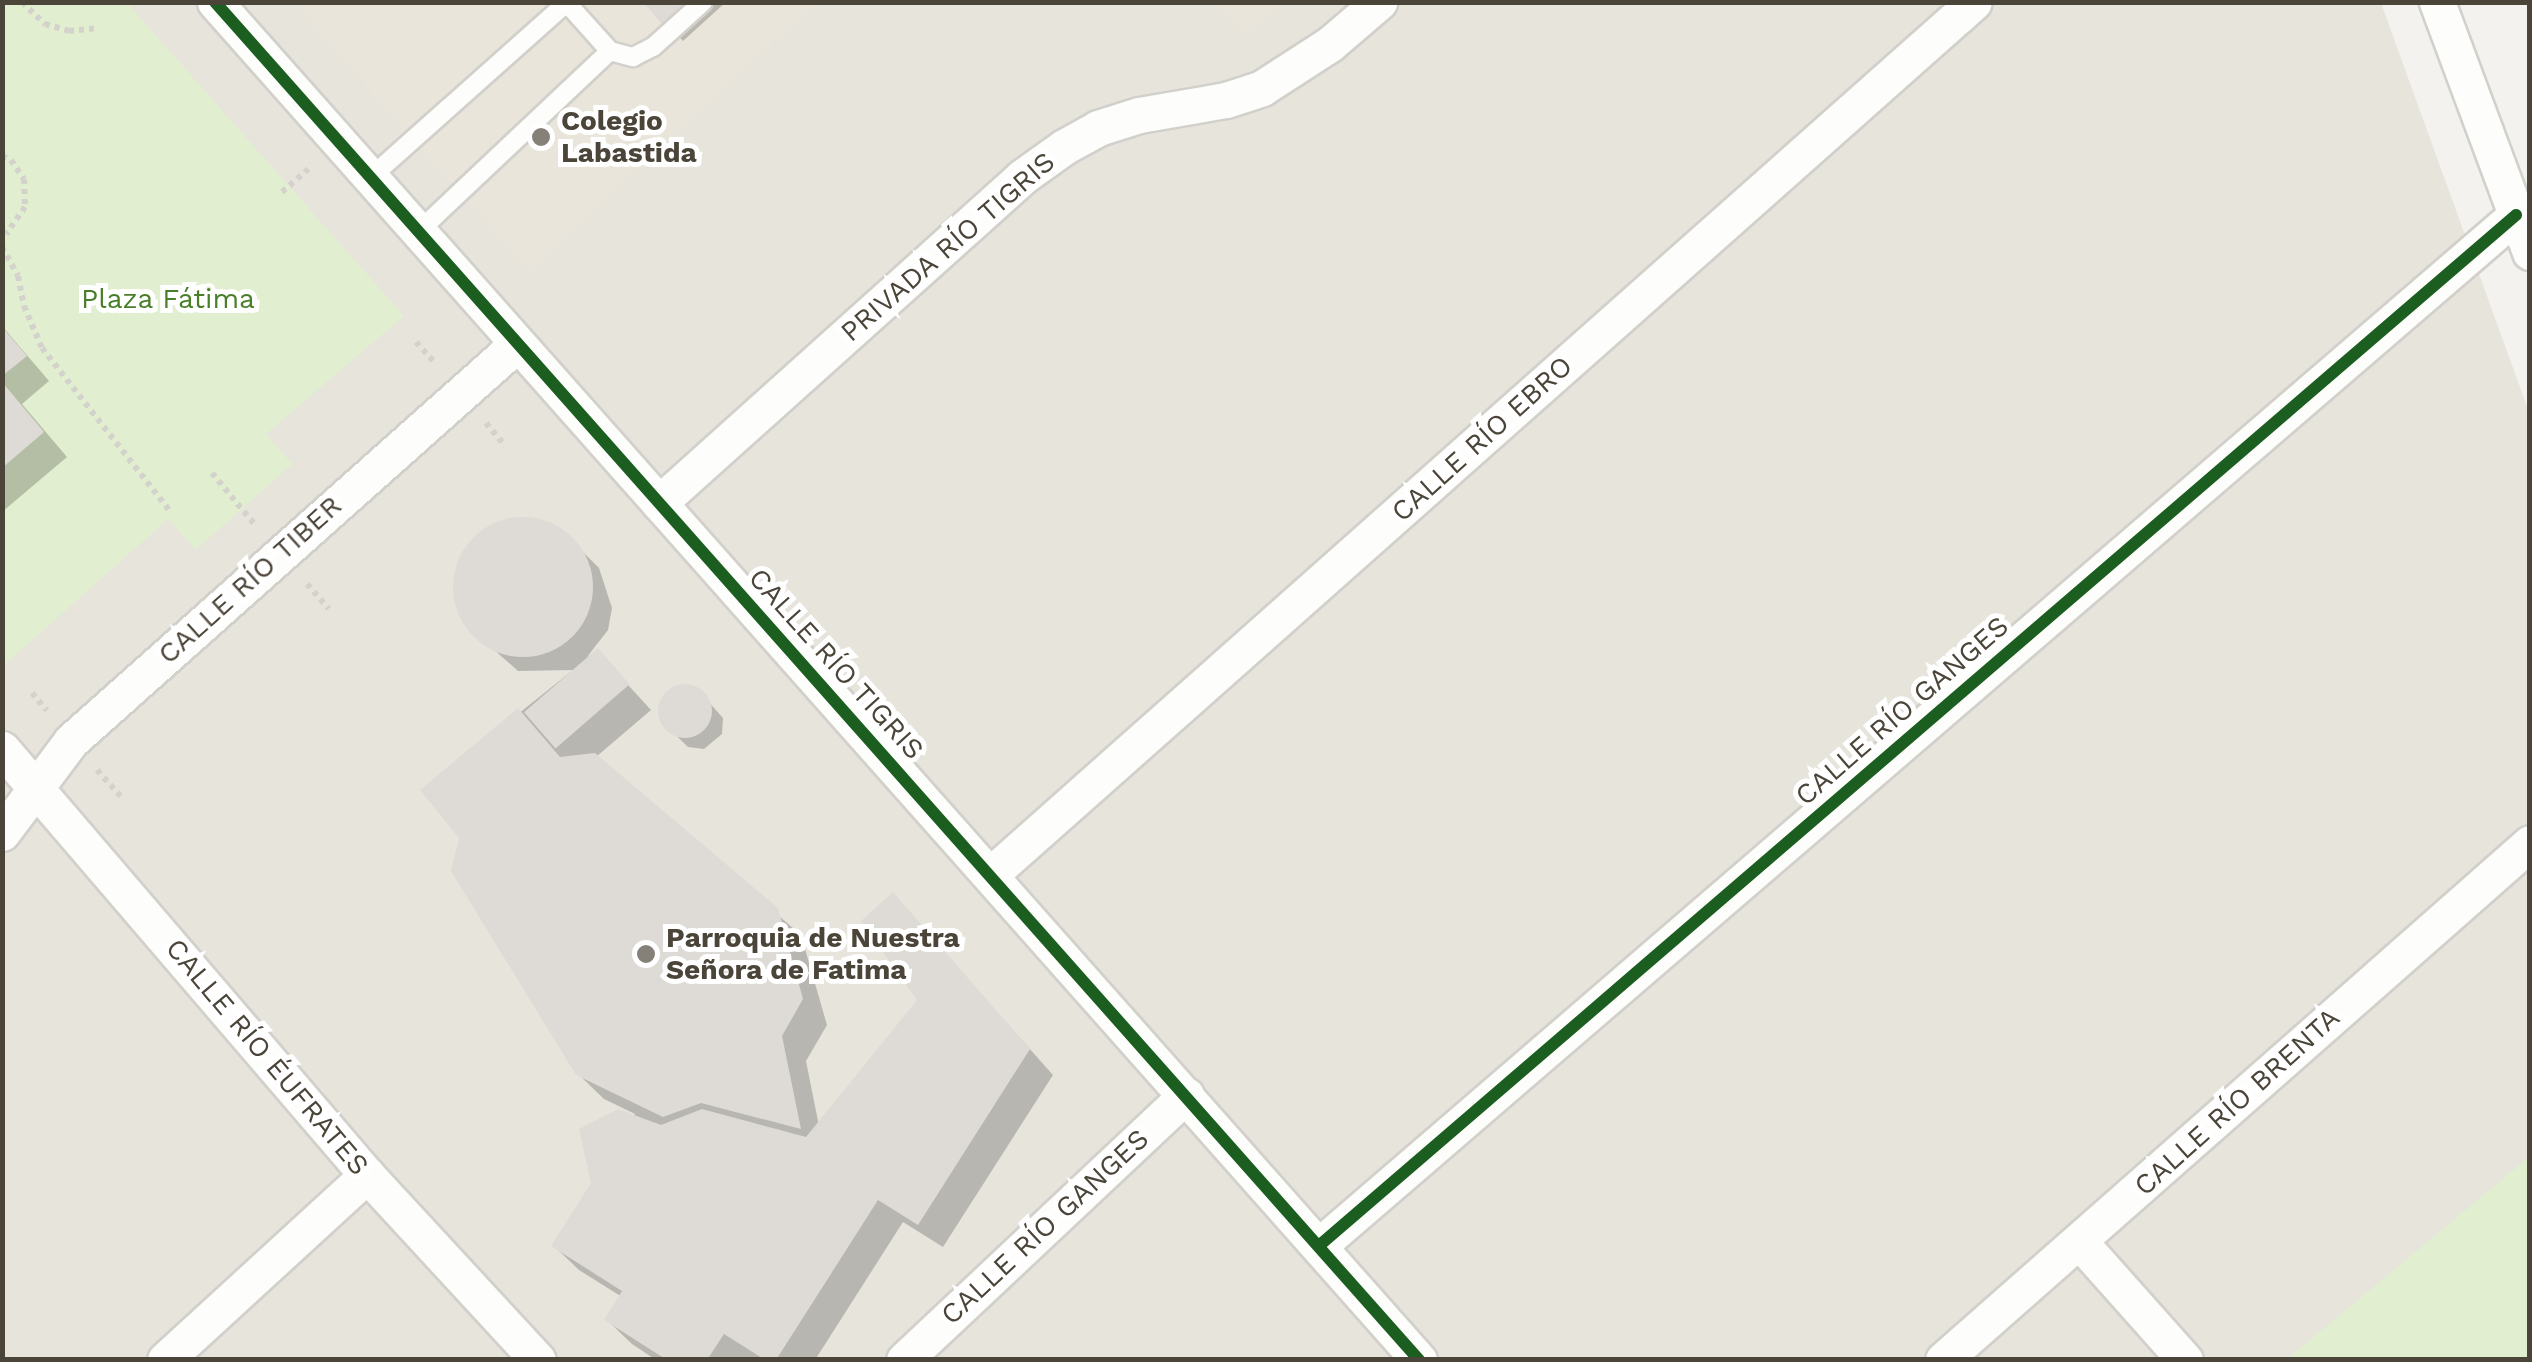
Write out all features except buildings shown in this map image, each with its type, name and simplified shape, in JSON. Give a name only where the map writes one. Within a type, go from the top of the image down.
[{"type":"street","name":"CALLE RÍO TIGRIS","points":[[214,2],[1321,1244],[1419,1360]]},
{"type":"street","name":"PRIVADA RÍO TIGRIS","points":[[659,503],[1022,178],[1064,146],[1098,128],[1139,114],[1226,100],[1262,88],[1330,44],[1379,2]]},
{"type":"street","name":"CALLE RÍO EBRO","points":[[990,875],[1974,2]]},
{"type":"street","points":[[2437,2],[2530,252]]},
{"type":"street","name":"CALLE RÍO GANGES","points":[[1321,1244],[2516,215]]},
{"type":"street","name":"CALLE RÍO TIBER","points":[[2,833],[71,741],[516,345]]},
{"type":"street","name":"CALLE RÍO ÉUFRATES","points":[[2,749],[366,1175],[538,1360]]},
{"type":"street","name":"CALLE RÍO BRENTA","points":[[1943,1360],[2530,843]]},
{"type":"street","name":"CALLE RÍO GANGES","points":[[904,1360],[1186,1095]]},
{"type":"street","points":[[165,1360],[366,1175]]},
{"type":"street","points":[[2079,1241],[2185,1360]]},
{"type":"lane","points":[[372,177],[566,2],[610,51],[633,58],[653,48],[704,2]]},
{"type":"lane","points":[[419,230],[610,51]]},
{"type":"path","points":[[22,2],[45,24],[69,31],[99,28]]},
{"type":"path","points":[[2,156],[11,160],[24,179],[25,208],[6,234],[2,230]]},
{"type":"path","points":[[2,247],[18,276],[24,306],[42,348],[170,510]]},
{"type":"shaded area","points":[[3,3],[2381,3],[2529,412],[2529,1359],[3,1360]]},
{"type":"shaded area","name":"Colegio Labastida","points":[[293,3],[816,3],[529,271]]},
{"type":"shaded area","points":[[1215,3],[1283,3],[1245,34]]},
{"type":"green space","name":"Plaza Fátima","points":[[3,3],[127,3],[404,316],[266,434],[292,464],[196,550],[168,519],[3,666]]},
{"type":"green space","points":[[2529,1157],[2529,1359],[2287,1359]]},
{"type":"cycle path","points":[[215,2],[1419,1360]]},
{"type":"cycle path","points":[[1321,1244],[2516,215]]},
{"type":"place","name":"Colegio Labastida","points":[[541,137]]},
{"type":"place","name":"Parroquia de Nuestra Señora de Fatima","points":[[646,954]]}]
